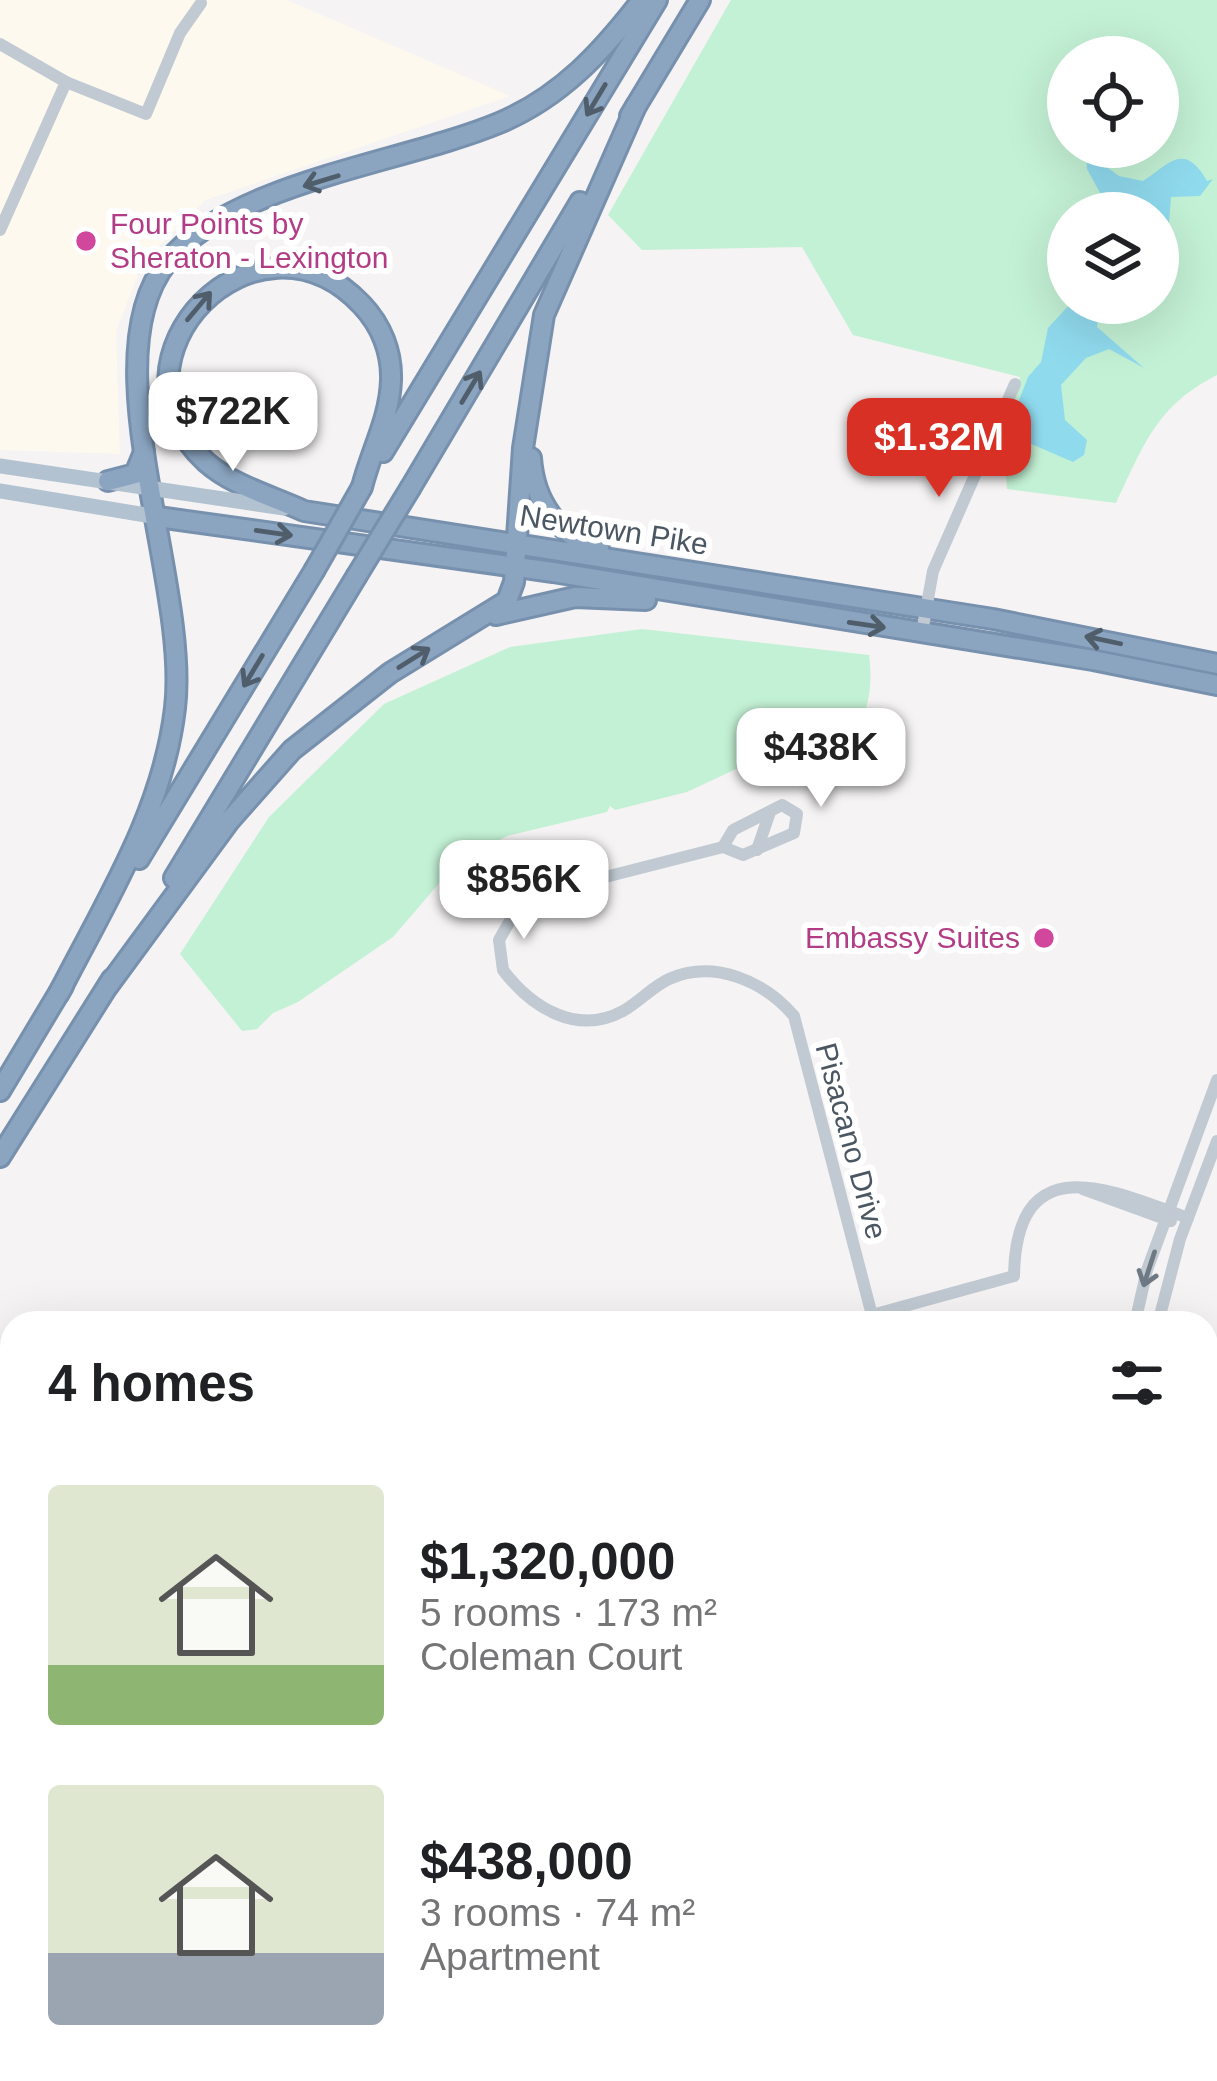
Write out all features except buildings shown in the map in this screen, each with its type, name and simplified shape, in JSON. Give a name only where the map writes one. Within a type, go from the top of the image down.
[{"type":"highway","points":[[59,993],[145,824],[167,756],[177,665],[134,368],[144,305],[167,262],[191,236],[237,208],[502,122],[560,88],[590,63],[642,0]]},
{"type":"highway","points":[[0,1091],[657,0]]},
{"type":"highway","points":[[0,1157],[411,488],[700,0]]},
{"type":"highway","points":[[108,986],[230,820],[292,751],[390,673],[507,601],[528,412],[553,285],[636,106]]},
{"type":"highway","points":[[304,511],[208,464],[192,447],[173,410],[169,375],[176,340],[200,301],[237,277],[275,268],[311,272],[343,287],[378,325],[392,379],[384,424],[362,487]]},
{"type":"highway","points":[[528,412],[538,495],[553,519],[578,541],[733,578]]},
{"type":"highway","points":[[108,482],[139,470],[145,441]]},
{"type":"highway","name":"Newtown Pike","points":[[304,511],[925,609],[1217,664]]},
{"type":"highway","name":"Newtown Pike","points":[[158,517],[514,567],[1217,685]]},
{"type":"highway","points":[[479,619],[594,597],[802,616]]},
{"type":"main road","name":"Newtown Pike","points":[[0,466],[304,511]]},
{"type":"main road","name":"Newtown Pike","points":[[0,490],[158,517]]},
{"type":"street","points":[[0,44],[66,82],[146,114],[181,33],[201,3]]},
{"type":"street","points":[[0,230],[66,82]]},
{"type":"street","points":[[922,632],[934,571],[1015,384]]},
{"type":"street","points":[[788,806],[797,814],[797,827],[743,855],[723,847],[733,830],[770,812],[788,806]]},
{"type":"street","points":[[757,850],[770,812]]},
{"type":"street","name":"Pisacano Drive","points":[[723,847],[523,898],[500,940],[503,970],[546,1010],[590,1022],[624,1010],[667,980],[705,971],[746,980],[783,1004],[794,1016],[871,1311]]},
{"type":"street","points":[[1139,1311],[1167,1215],[1217,1080]]},
{"type":"street","points":[[1160,1311],[1186,1222],[1217,1141]]},
{"type":"street","points":[[899,1311],[1014,1276],[1026,1218],[1050,1192],[1094,1185],[1186,1222]]},
{"type":"shaded area","points":[[0,0],[287,0],[510,96],[206,200],[143,262],[116,331],[120,454],[0,450]]},
{"type":"green space","points":[[731,0],[1217,0],[1217,375],[1179,400],[1154,429],[1116,503],[1007,489],[1002,439],[1020,377],[853,335],[802,247],[642,250],[608,215]]},
{"type":"green space","points":[[642,629],[869,655],[870,687],[863,716],[848,741],[824,763],[766,755],[687,792],[615,810],[610,806],[607,812],[507,836],[448,873],[393,937],[298,1002],[273,1013],[257,1029],[242,1031],[180,954],[269,817],[384,704],[510,647]]},
{"type":"water","points":[[1183,159],[1191,161],[1207,181],[1213,179],[1200,196],[1100,192],[1087,169],[1108,168],[1119,176],[1143,181],[1161,168],[1179,168]]},
{"type":"water","points":[[1052,324],[1097,324],[1144,368],[1109,349],[1086,358],[1061,385],[1065,420],[1087,440],[1084,455],[1073,462],[1029,443],[1011,421],[1028,377],[1041,362]]},
{"type":"place","name":"Four Points by Sheraton - Lexington","points":[[86,241]]},
{"type":"place","name":"Embassy Suites","points":[[1044,938]]}]
